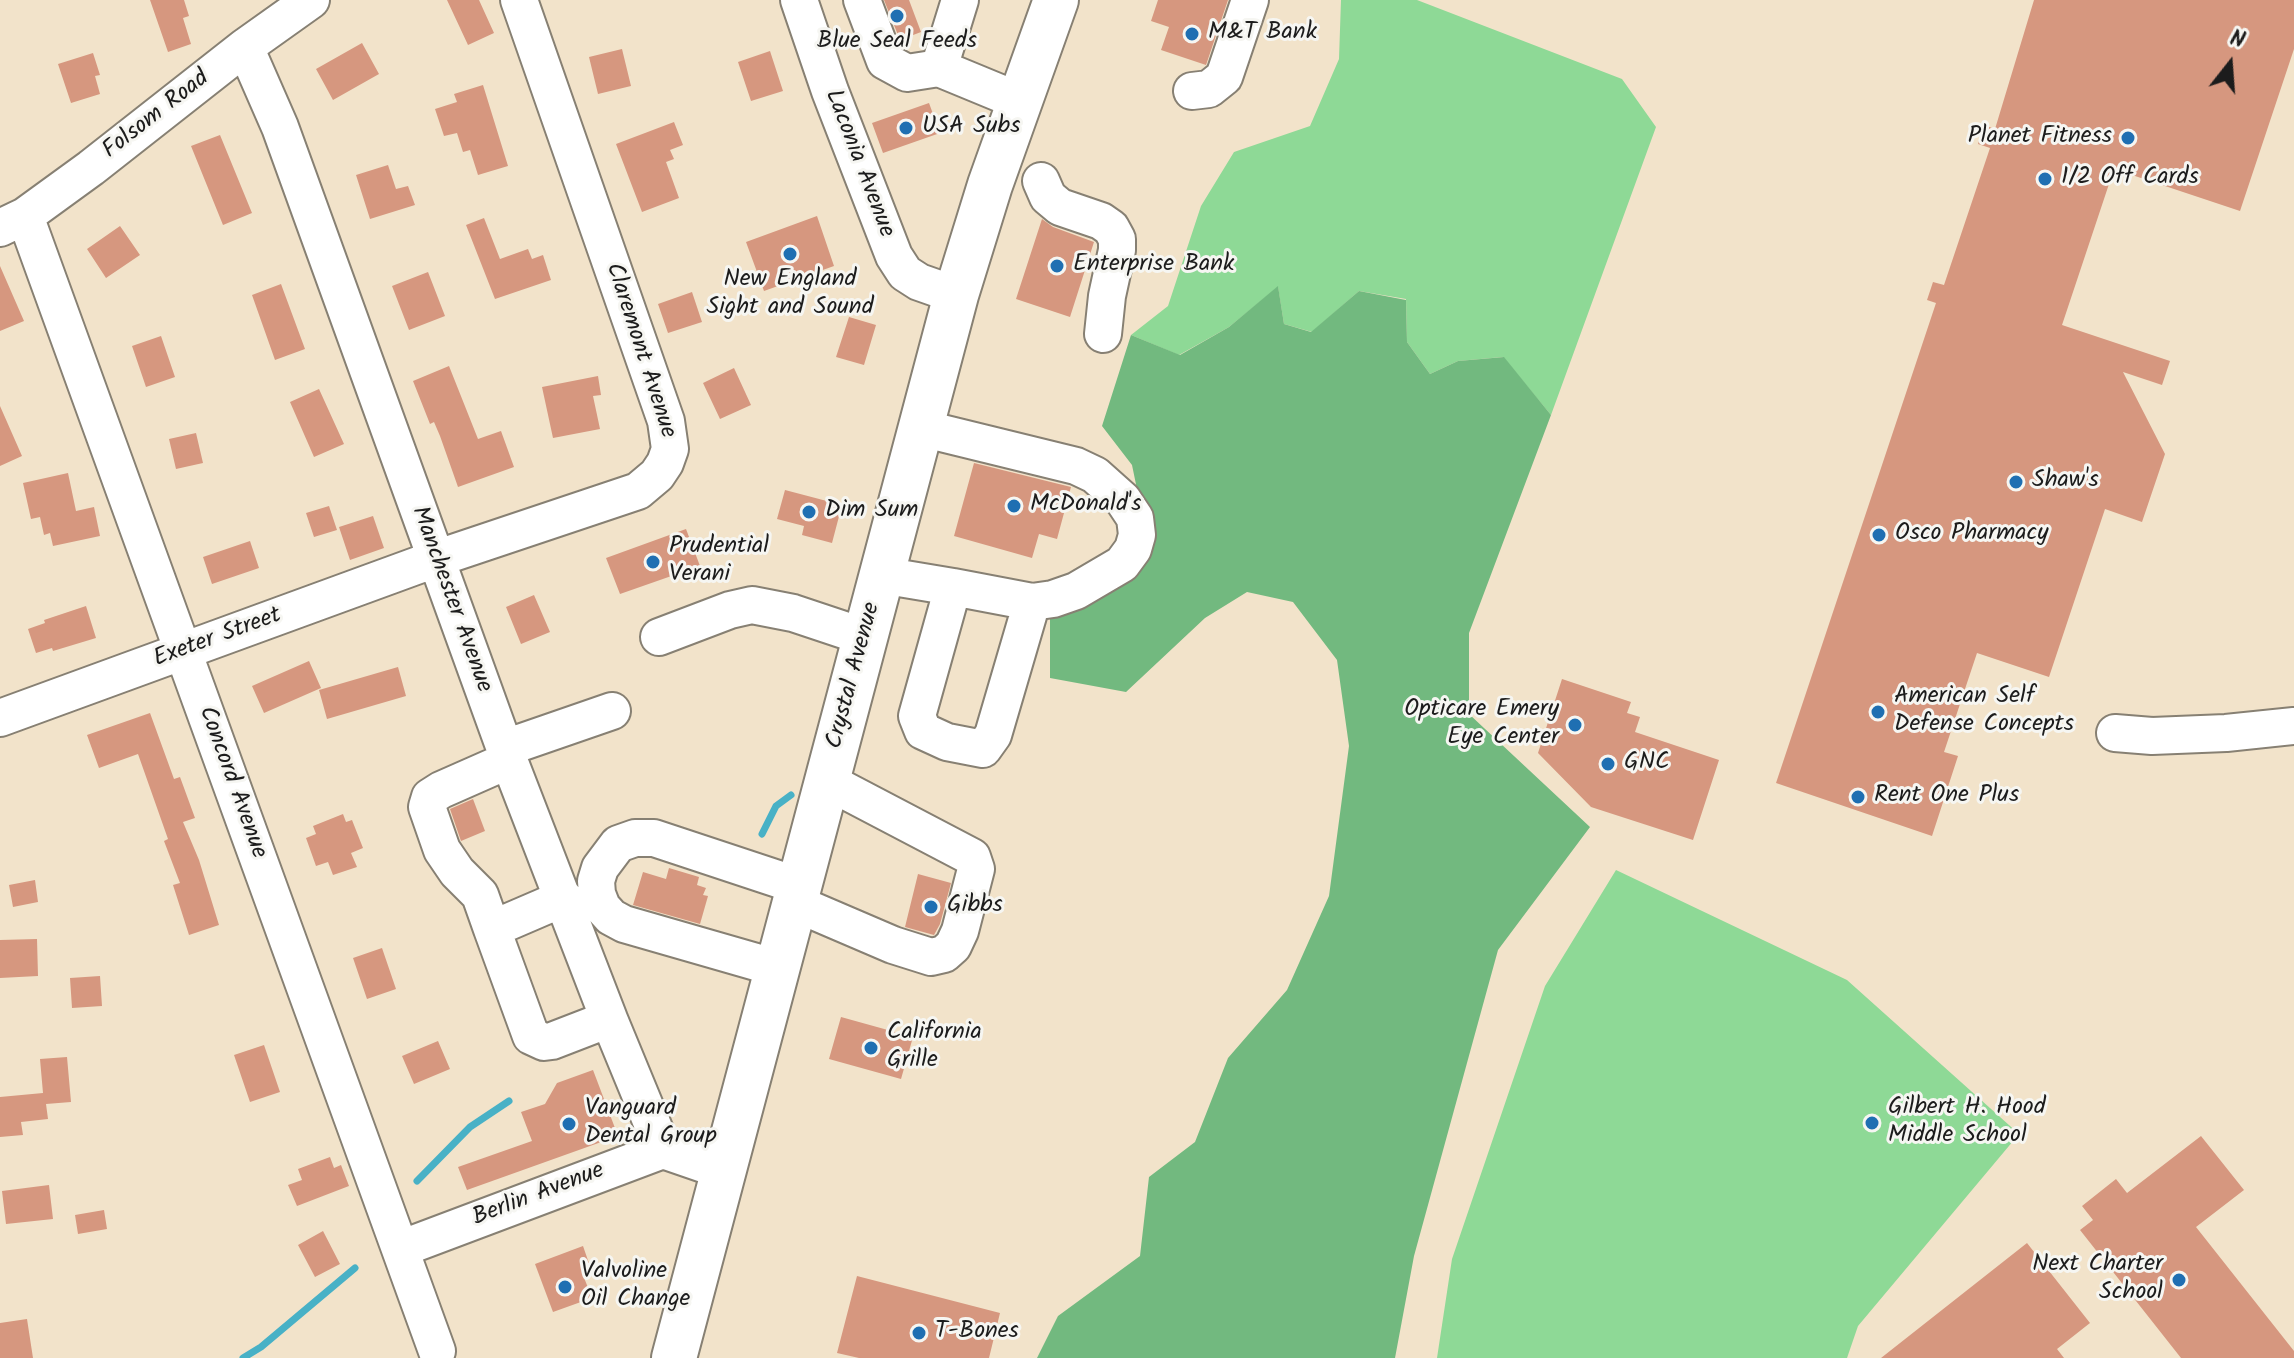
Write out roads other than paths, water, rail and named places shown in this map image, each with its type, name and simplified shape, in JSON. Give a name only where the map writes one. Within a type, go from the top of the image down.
[{"type":"main road","name":"Crystal Avenue","points":[[674,1358],[956,295],[1019,101],[1056,0]]},
{"type":"street","name":"Folsom Road","points":[[10,215],[144,128],[245,47],[311,0]]},
{"type":"street","name":"Claremont Avenue","points":[[435,559],[638,491],[657,475],[670,449],[666,421],[519,0]]},
{"type":"street","name":"Laconia Avenue","points":[[799,0],[830,91],[894,256],[905,273],[919,282],[956,295]]},
{"type":"street","points":[[862,0],[885,61],[907,73],[939,68],[1019,101]]},
{"type":"street","points":[[939,68],[960,0]]},
{"type":"street","points":[[1192,91],[1209,89],[1224,77],[1250,0]]},
{"type":"street","name":"Manchester Avenue","points":[[245,47],[280,127],[507,754],[663,1150]]},
{"type":"street","points":[[1041,181],[1048,197],[1060,207],[1101,221],[1111,228],[1117,239],[1103,334]]},
{"type":"street","name":"Concord Avenue","points":[[10,215],[183,651],[437,1351]]},
{"type":"street","points":[[881,575],[1032,602],[1053,599],[1076,591],[1122,564],[1133,549],[1137,535],[1135,518],[1110,486],[1076,466],[921,428]]},
{"type":"street","name":"Exeter Street","points":[[0,718],[435,559]]},
{"type":"street","points":[[953,587],[917,716],[923,731],[947,742],[983,749],[993,735],[1032,602]]},
{"type":"street","points":[[659,637],[730,610],[752,605],[793,613],[865,637]]},
{"type":"street","points":[[609,1019],[552,1041],[544,1042],[531,1036],[480,895],[457,872],[442,850],[427,807],[430,797],[507,754],[612,711]]},
{"type":"street","points":[[2115,733],[2152,736],[2294,726]]},
{"type":"street","points":[[777,968],[624,924],[611,917],[602,907],[596,881],[600,868],[618,844],[635,838],[654,838],[797,894],[893,945],[931,957],[944,954],[953,946],[960,931],[976,869],[972,857],[827,781]]},
{"type":"street","points":[[492,929],[564,898]]},
{"type":"street","points":[[663,1150],[724,1171]]},
{"type":"street","name":"Berlin Avenue","points":[[400,1249],[663,1150]]},
{"type":"waterway","points":[[762,834],[776,806],[791,795]]},
{"type":"waterway","points":[[417,1181],[470,1127],[509,1101]]},
{"type":"waterway","points":[[243,1358],[261,1347],[355,1268]]},
{"type":"place","name":"Blue Seal Feeds","points":[[897,16]]},
{"type":"place","name":"M&T Bank","points":[[1192,34]]},
{"type":"place","name":"USA Subs","points":[[906,128]]},
{"type":"place","name":"Planet Fitness","points":[[2128,138]]},
{"type":"place","name":"1/2 Off Cards","points":[[2045,179]]},
{"type":"place","name":"New England Sight and Sound","points":[[790,254]]},
{"type":"place","name":"Enterprise Bank","points":[[1057,266]]},
{"type":"place","name":"Shaw's","points":[[2016,482]]},
{"type":"place","name":"McDonald's","points":[[1014,506]]},
{"type":"place","name":"Dim Sum","points":[[809,512]]},
{"type":"place","name":"Osco Pharmacy","points":[[1879,535]]},
{"type":"place","name":"Prudential Verani","points":[[653,562]]},
{"type":"place","name":"American Self Defense Concepts","points":[[1878,712]]},
{"type":"place","name":"Opticare Emery Eye Center","points":[[1575,725]]},
{"type":"place","name":"GNC","points":[[1608,764]]},
{"type":"place","name":"Rent One Plus","points":[[1858,797]]},
{"type":"place","name":"Gibbs","points":[[931,907]]},
{"type":"place","name":"California Grille","points":[[871,1048]]},
{"type":"place","name":"Gilbert H. Hood Middle School","points":[[1872,1123]]},
{"type":"place","name":"Vanguard Dental Group","points":[[569,1124]]},
{"type":"place","name":"Next Charter School","points":[[2179,1280]]},
{"type":"place","name":"Valvoline Oil Change","points":[[565,1287]]},
{"type":"place","name":"T-Bones","points":[[919,1333]]}]
